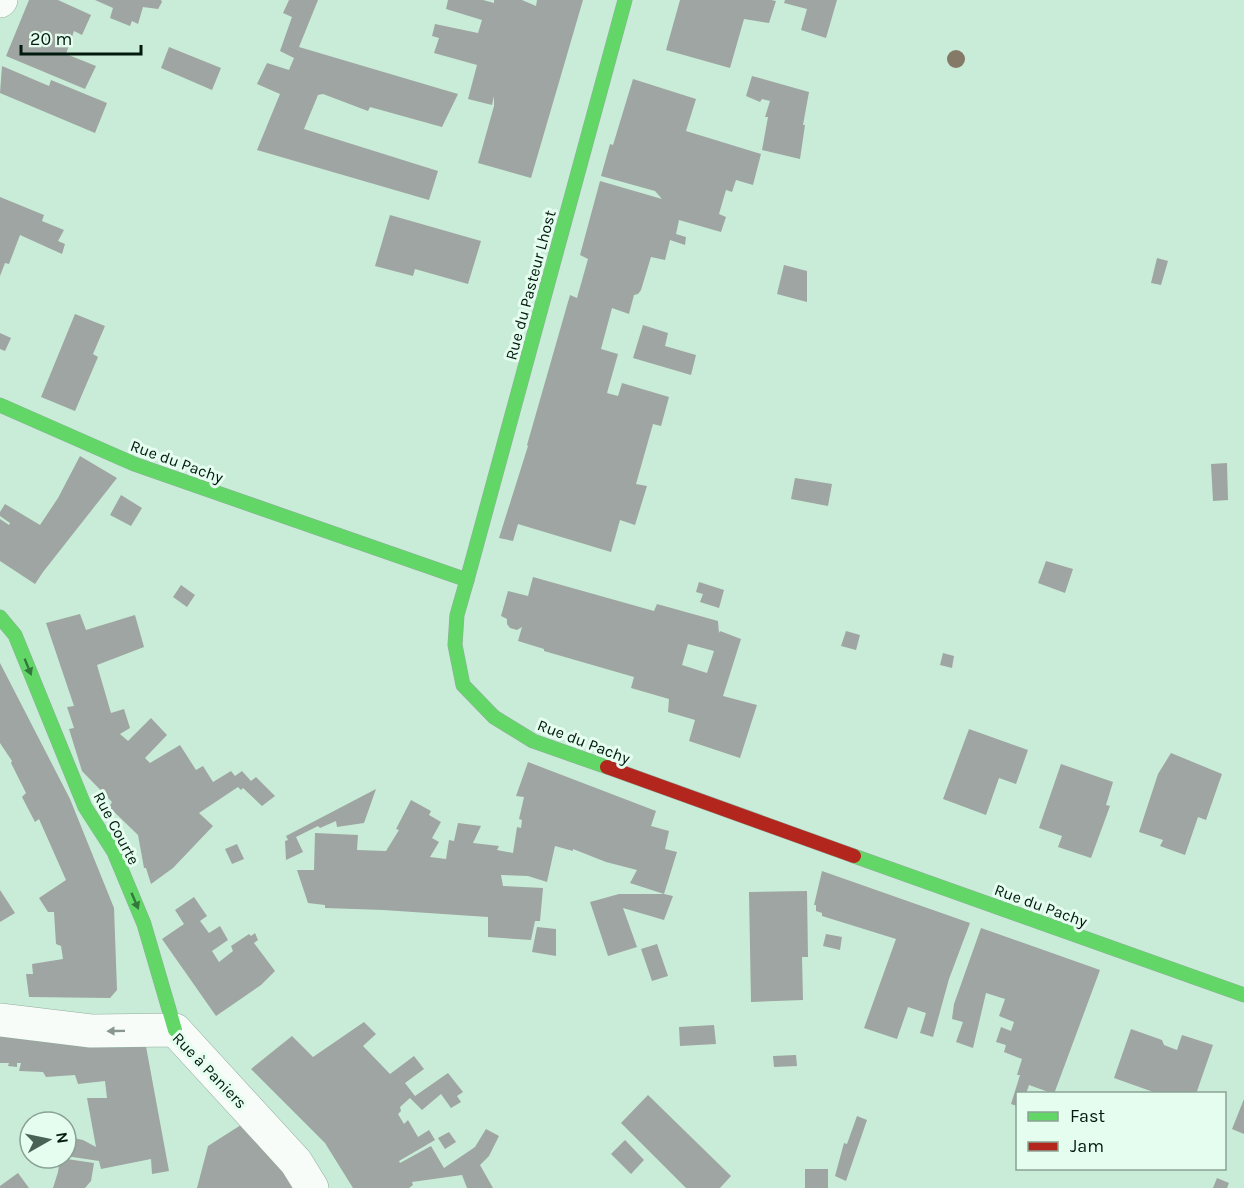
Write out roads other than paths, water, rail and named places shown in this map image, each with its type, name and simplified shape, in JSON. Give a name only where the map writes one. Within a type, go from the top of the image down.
[{"type":"street","name":"Rue du Pasteur Lhost","points":[[467,580],[625,0]]},
{"type":"street","name":"Rue du Pachy","points":[[0,405],[134,464],[467,580],[457,615],[456,645],[463,685],[494,717],[532,741],[1244,995]]},
{"type":"street","name":"Rue Courte","points":[[0,617],[15,635],[85,807],[114,852],[144,924],[175,1030]]},
{"type":"street","name":"Rue à Paniers","points":[[0,1020],[91,1031],[175,1030],[296,1162],[312,1188]]}]
